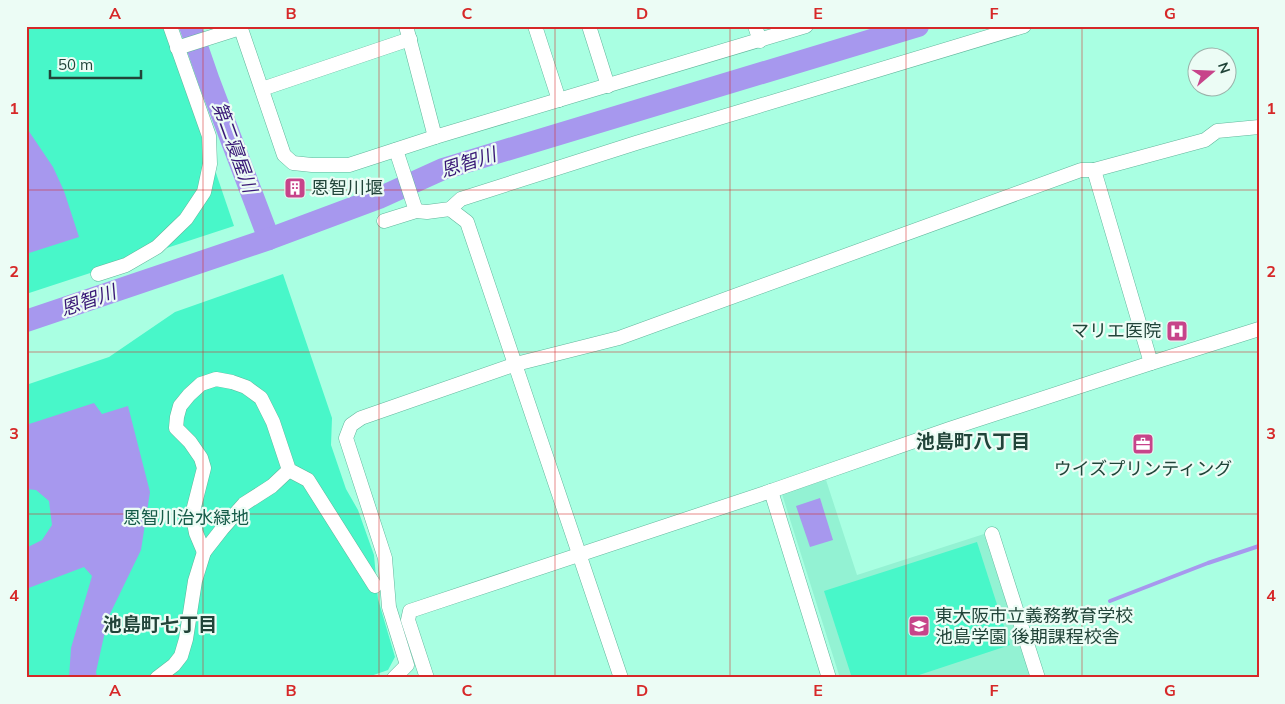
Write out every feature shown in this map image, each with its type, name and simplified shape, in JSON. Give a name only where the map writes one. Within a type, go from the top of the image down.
[{"type":"street","points":[[98,274],[126,265],[157,247],[186,219],[204,192],[210,164],[209,136],[170,26]]},
{"type":"street","points":[[534,26],[559,100]]},
{"type":"street","points":[[589,26],[608,86]]},
{"type":"street","points":[[755,26],[760,41]]},
{"type":"street","points":[[177,48],[240,27],[284,155],[293,163],[312,166],[349,164],[806,26]]},
{"type":"street","points":[[384,221],[416,211],[427,212],[450,209],[461,199],[599,154],[1024,26]]},
{"type":"street","points":[[262,89],[408,33],[435,137]]},
{"type":"street","points":[[426,675],[407,664],[389,607],[386,558],[346,438],[351,425],[361,418],[516,364],[619,338],[1081,170],[1094,170],[1205,140],[1218,131],[1259,127]]},
{"type":"street","points":[[396,150],[416,211]]},
{"type":"street","points":[[1094,170],[1151,363]]},
{"type":"street","points":[[450,209],[467,222],[622,678]]},
{"type":"street","points":[[426,675],[408,620],[410,611],[950,429],[1259,329]]},
{"type":"street","points":[[204,552],[196,533],[193,518],[204,468],[201,458],[190,442],[176,428],[180,406],[202,384],[216,379],[246,387],[261,398],[273,422],[289,470],[308,480],[375,586]]},
{"type":"street","points":[[157,678],[174,666],[181,656],[186,639],[195,582],[204,552],[244,504],[272,486],[289,470]]},
{"type":"street","points":[[770,491],[829,678]]},
{"type":"street","points":[[992,534],[1038,678]]},
{"type":"street","points":[[395,678],[407,664]]},
{"type":"shaded area","points":[[26,127],[53,167],[64,191],[79,237],[26,254]]},
{"type":"shaded area","points":[[94,403],[102,414],[128,406],[150,492],[141,550],[108,618],[96,672],[97,678],[69,678],[71,648],[92,576],[84,567],[26,589],[26,548],[42,540],[52,525],[49,501],[36,490],[26,489],[26,425]]},
{"type":"shaded area","name":"東大阪市立義務教育学校 池島学園 後期課程校舎","points":[[826,480],[857,575],[984,534],[1031,678],[840,678],[782,494]]},
{"type":"shaded area","points":[[820,498],[833,540],[810,547],[796,506]]},
{"type":"green space","points":[[26,26],[166,26],[234,226],[26,294]]},
{"type":"green space","name":"恩智川治水緑地","points":[[283,274],[332,418],[331,445],[346,489],[358,510],[374,555],[378,599],[395,657],[388,670],[365,678],[26,678],[26,385],[109,357],[175,312]]},
{"type":"green space","name":"東大阪市立義務教育学校 池島学園 後期課程校舎","points":[[977,542],[1010,645],[910,678],[852,678],[824,591]]},
{"type":"waterway","name":"第二寝屋川","points":[[190,26],[269,239]]},
{"type":"waterway","name":"恩智川","points":[[26,321],[269,239],[379,198],[443,169],[918,26]]},
{"type":"waterway","points":[[1110,601],[1208,563],[1259,546]]},
{"type":"place","name":"恩智川堰","points":[[295,188]]},
{"type":"place","name":"マリエ医院","points":[[1177,331]]},
{"type":"place","name":"ウイズプリンティング","points":[[1143,444]]},
{"type":"place","name":"東大阪市立義務教育学校 池島学園 後期課程校舎","points":[[919,626]]},
{"type":"district","name":"池島町八丁目","points":[[973,441]]},
{"type":"district","name":"池島町七丁目","points":[[160,624]]}]
